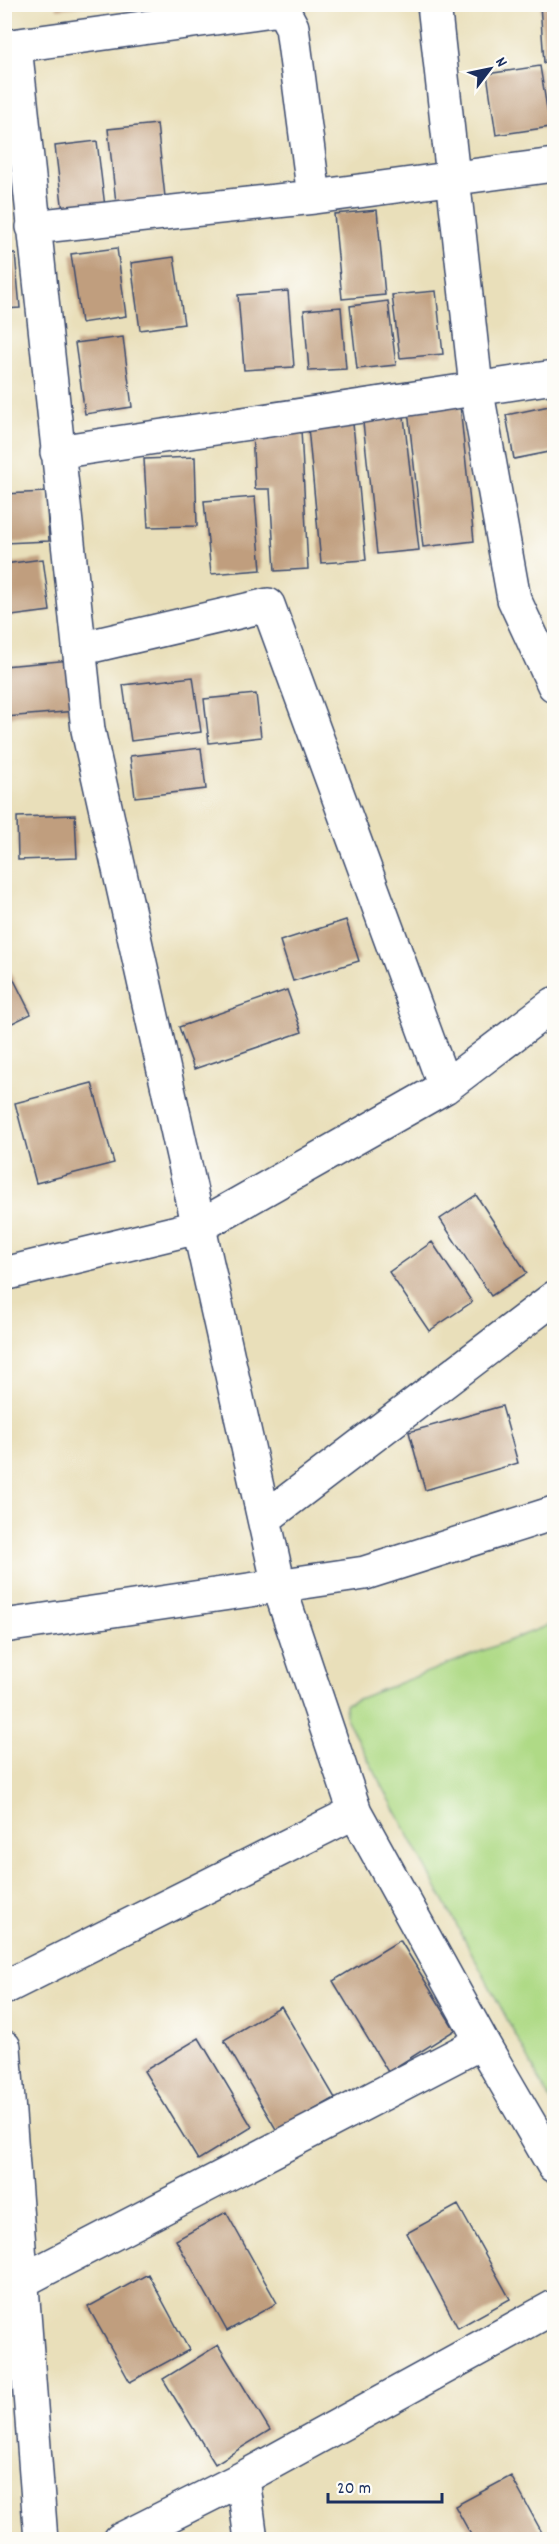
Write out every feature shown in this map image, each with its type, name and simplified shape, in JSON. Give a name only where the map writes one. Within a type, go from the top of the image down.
[{"type":"street","points":[[434,4],[476,387],[514,599],[555,685]]},
{"type":"street","points":[[314,197],[292,27],[284,12],[273,10],[10,47],[33,227],[88,730],[279,1586],[356,1812],[482,2042],[555,2166]]},
{"type":"street","points":[[33,227],[314,197],[555,165]]},
{"type":"street","points":[[57,452],[555,376]]},
{"type":"street","points":[[79,649],[268,605],[445,1087]]},
{"type":"street","points":[[4,1274],[198,1227],[445,1087],[555,1004]]},
{"type":"street","points":[[264,1519],[555,1298]]},
{"type":"street","points":[[4,1626],[365,1573],[555,1513]]},
{"type":"street","points":[[4,1988],[356,1812]]},
{"type":"street","points":[[22,2281],[482,2042]]},
{"type":"street","points":[[4,2048],[22,2281],[15,2328],[41,2540]]},
{"type":"street","points":[[120,2540],[243,2478],[555,2307]]},
{"type":"street","points":[[243,2478],[251,2540]]},
{"type":"green space","points":[[549,1625],[554,1633],[554,2107],[346,1718],[345,1704]]},
{"type":"building","points":[[56,4],[89,4],[89,6],[57,9]]},
{"type":"building","points":[[540,4],[554,4],[554,62],[544,63]]},
{"type":"building","points":[[540,66],[550,127],[496,135],[487,74]]},
{"type":"building","points":[[157,124],[165,197],[116,203],[108,129]]},
{"type":"building","points":[[97,141],[105,207],[63,212],[55,146]]},
{"type":"building","points":[[377,210],[385,295],[342,299],[334,214]]},
{"type":"building","points":[[117,248],[126,316],[81,323],[71,254]]},
{"type":"building","points":[[15,253],[20,308],[4,309],[4,254]]},
{"type":"building","points":[[174,257],[184,324],[140,330],[131,263]]},
{"type":"building","points":[[288,291],[294,367],[244,370],[238,295]]},
{"type":"building","points":[[436,291],[443,354],[400,358],[392,295]]},
{"type":"building","points":[[388,301],[396,365],[357,369],[350,306]]},
{"type":"building","points":[[341,307],[346,369],[309,371],[304,310]]},
{"type":"building","points":[[123,337],[132,407],[85,414],[75,343]]},
{"type":"building","points":[[459,396],[474,541],[423,547],[407,401]]},
{"type":"building","points":[[554,405],[554,451],[514,459],[506,415]]},
{"type":"building","points":[[403,408],[419,550],[377,554],[362,413]]},
{"type":"building","points":[[352,413],[366,560],[321,563],[307,417]]},
{"type":"building","points":[[301,429],[308,569],[275,571],[270,489],[255,489],[252,431]]},
{"type":"building","points":[[195,457],[197,526],[148,527],[144,459]]},
{"type":"building","points":[[46,492],[49,541],[4,543],[4,494]]},
{"type":"building","points":[[255,497],[261,570],[211,574],[204,501]]},
{"type":"building","points":[[43,559],[50,611],[4,617],[4,564]]},
{"type":"building","points":[[71,660],[76,711],[6,717],[4,666]]},
{"type":"building","points":[[193,677],[201,732],[131,741],[123,685]]},
{"type":"building","points":[[256,694],[261,737],[209,743],[204,699]]},
{"type":"building","points":[[201,748],[206,789],[135,797],[130,756]]},
{"type":"building","points":[[75,815],[77,858],[18,860],[17,817]]},
{"type":"building","points":[[346,920],[359,961],[293,981],[280,941]]},
{"type":"building","points":[[4,960],[31,1014],[4,1027]]},
{"type":"building","points":[[287,990],[302,1032],[194,1069],[179,1027]]},
{"type":"building","points":[[92,1083],[114,1163],[36,1183],[15,1103]]},
{"type":"building","points":[[476,1195],[527,1273],[491,1296],[440,1219]]},
{"type":"building","points":[[432,1242],[472,1302],[429,1331],[389,1272]]},
{"type":"building","points":[[502,1406],[518,1463],[425,1490],[409,1432]]},
{"type":"building","points":[[400,1940],[455,2030],[388,2072],[333,1981]]},
{"type":"building","points":[[281,2006],[335,2098],[277,2131],[224,2040]]},
{"type":"building","points":[[199,2038],[252,2127],[198,2160],[144,2071]]},
{"type":"building","points":[[458,2205],[510,2299],[458,2328],[407,2233]]},
{"type":"building","points":[[226,2212],[277,2303],[227,2331],[176,2240]]},
{"type":"building","points":[[148,2274],[189,2350],[130,2382],[88,2307]]},
{"type":"building","points":[[218,2345],[270,2430],[215,2464],[163,2379]]},
{"type":"building","points":[[511,2476],[546,2540],[474,2540],[455,2506]]}]
